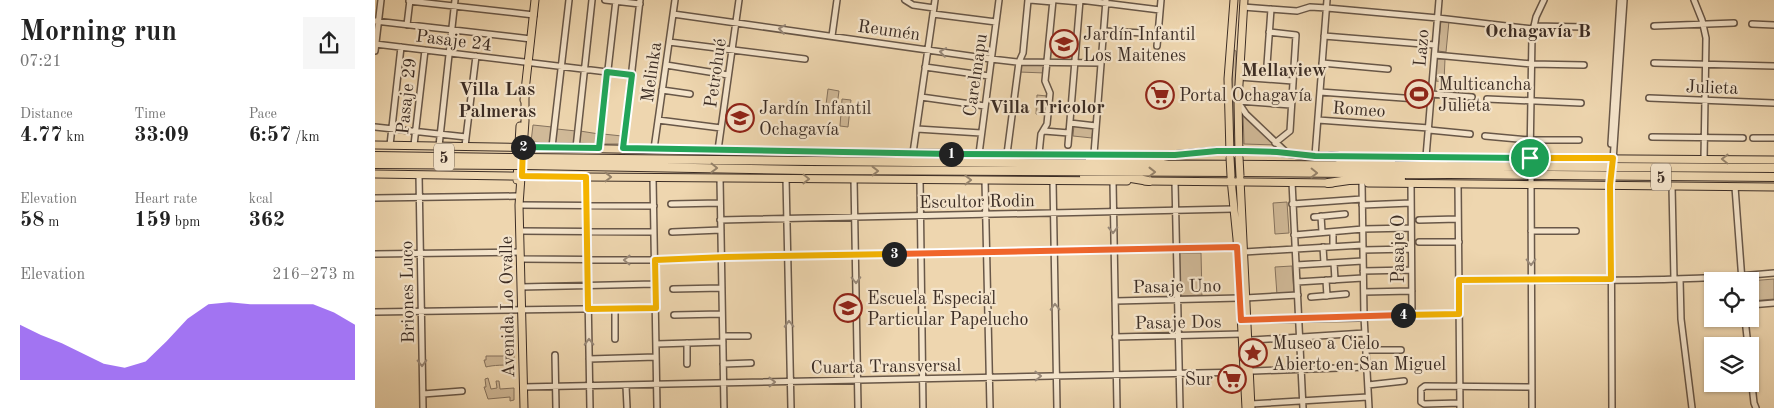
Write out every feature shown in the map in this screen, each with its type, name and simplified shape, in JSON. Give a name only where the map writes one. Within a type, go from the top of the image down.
[{"type":"highway","points":[[1069,164],[1096,159],[1154,158],[1175,155]]},
{"type":"highway","name":"5","points":[[375,156],[806,170],[1057,172],[1774,168]]},
{"type":"highway","points":[[1331,156],[1346,159],[1394,161],[1435,170]]},
{"type":"highway","name":"5","points":[[375,164],[512,161]]},
{"type":"highway","name":"5","points":[[525,162],[1069,164],[1774,178]]},
{"type":"highway","points":[[1328,183],[1349,180],[1405,178],[1435,170]]},
{"type":"highway","points":[[1057,172],[1087,176],[1131,178],[1149,182]]},
{"type":"main road","name":"Avenida Lo Ovalle","points":[[524,408],[519,176],[520,147],[535,0]]},
{"type":"main road","points":[[1233,0],[1228,79],[1230,154],[1233,210],[1241,249]]},
{"type":"main road","points":[[1243,4],[1238,101],[1241,249],[1244,320],[1249,371],[1249,407]]},
{"type":"main road","points":[[375,145],[979,154],[1287,154],[1530,160],[1774,160]]},
{"type":"main road","points":[[375,174],[1149,182],[1240,179],[1251,182],[1411,184],[1531,181],[1611,182],[1672,186],[1774,187]]},
{"type":"main road","name":"Avenida Lo Ovalle","points":[[519,176],[517,196],[519,205]]},
{"type":"main road","points":[[1241,194],[1251,182]]},
{"type":"main road","points":[[1244,320],[1242,334],[1249,371]]},
{"type":"street","points":[[375,51],[377,21],[381,0]]},
{"type":"street","points":[[409,0],[455,3],[534,15]]},
{"type":"street","name":"Pasaje 24","points":[[407,25],[409,0]]},
{"type":"street","points":[[552,147],[569,0]]},
{"type":"street","points":[[576,148],[592,0]]},
{"type":"street","points":[[605,0],[640,2],[623,148]]},
{"type":"street","name":"Melinka","points":[[654,149],[675,0]]},
{"type":"street","name":"Petrohué","points":[[718,150],[739,0]]},
{"type":"street","points":[[832,36],[837,0]]},
{"type":"street","points":[[905,0],[933,11],[996,22]]},
{"type":"street","points":[[913,153],[935,0]]},
{"type":"street","name":"Carelmapu","points":[[979,154],[999,0]]},
{"type":"street","points":[[1007,154],[1019,62],[1023,53],[1029,0],[1106,1],[1160,10]]},
{"type":"street","points":[[1157,46],[1161,0]]},
{"type":"street","points":[[1315,156],[1327,0]]},
{"type":"street","name":"Lazo","points":[[1426,157],[1439,0]]},
{"type":"street","points":[[1612,408],[1611,182],[1622,0]]},
{"type":"street","points":[[1694,0],[1703,24],[1706,42],[1704,159]]},
{"type":"street","points":[[599,148],[616,1]]},
{"type":"street","points":[[1039,154],[1041,134],[1047,124],[1050,94],[1045,84],[1054,1]]},
{"type":"street","points":[[1068,145],[1080,1]]},
{"type":"street","points":[[1093,154],[1106,1]]},
{"type":"street","points":[[1532,408],[1531,64],[1533,27],[1542,1]]},
{"type":"street","points":[[439,146],[455,3]]},
{"type":"street","points":[[1243,4],[1271,9],[1297,11],[1310,7],[1327,8],[1533,27],[1585,27]]},
{"type":"street","points":[[1266,79],[1271,9]]},
{"type":"street","name":"Reumén","points":[[673,14],[991,59],[1019,62],[1101,63]]},
{"type":"street","points":[[377,21],[531,39]]},
{"type":"street","points":[[1655,26],[1734,23]]},
{"type":"street","points":[[1752,24],[1774,25]]},
{"type":"street","points":[[1104,31],[1144,33]]},
{"type":"street","points":[[1269,32],[1296,35],[1289,131],[1275,143]]},
{"type":"street","points":[[1325,36],[1435,45]]},
{"type":"street","points":[[669,42],[805,59]]},
{"type":"street","name":"Pasaje 24","points":[[375,44],[632,75]]},
{"type":"street","points":[[390,145],[401,47]]},
{"type":"street","name":"Pasaje 29","points":[[414,145],[425,50]]},
{"type":"street","points":[[465,146],[476,56]]},
{"type":"street","points":[[1435,56],[1531,64],[1584,65]]},
{"type":"street","points":[[1322,63],[1388,68]]},
{"type":"street","points":[[1654,63],[1774,66]]},
{"type":"street","points":[[666,65],[729,75]]},
{"type":"street","points":[[925,67],[989,76]]},
{"type":"street","points":[[1239,78],[1293,81]]},
{"type":"street","points":[[662,90],[690,94]]},
{"type":"street","points":[[1320,92],[1431,100]]},
{"type":"street","points":[[1431,94],[1472,98]]},
{"type":"street","points":[[921,97],[985,106]]},
{"type":"street","name":"Julieta","points":[[1649,98],[1774,103]]},
{"type":"street","points":[[1487,100],[1581,103]]},
{"type":"street","points":[[1238,101],[1291,105]]},
{"type":"street","points":[[1238,101],[1247,114],[1287,154]]},
{"type":"street","points":[[658,120],[721,128]]},
{"type":"street","name":"Romeo","points":[[1318,120],[1470,134]]},
{"type":"street","points":[[1070,123],[1096,126]]},
{"type":"street","points":[[375,127],[466,137]]},
{"type":"street","points":[[917,129],[981,133]]},
{"type":"street","points":[[1044,131],[1069,133]]},
{"type":"street","points":[[1485,136],[1530,140],[1579,140]]},
{"type":"street","points":[[1652,137],[1743,138]]},
{"type":"street","points":[[1753,138],[1774,138]]},
{"type":"street","name":"Briones Luco","points":[[419,174],[423,408]]},
{"type":"street","points":[[586,177],[590,408]]},
{"type":"street","points":[[653,178],[657,408]]},
{"type":"street","points":[[720,178],[724,408]]},
{"type":"street","points":[[786,178],[791,408]]},
{"type":"street","points":[[854,179],[859,408]]},
{"type":"street","points":[[920,180],[923,408]]},
{"type":"street","points":[[985,180],[990,408]]},
{"type":"street","points":[[1053,180],[1057,408]]},
{"type":"street","points":[[1113,181],[1117,408]]},
{"type":"street","points":[[1175,182],[1180,408]]},
{"type":"street","points":[[1291,182],[1301,369],[1298,408]]},
{"type":"street","points":[[1362,183],[1363,292],[1369,408]]},
{"type":"street","name":"Pasaje O","points":[[1411,184],[1412,315]]},
{"type":"street","points":[[1458,184],[1459,219],[1459,314],[1460,386],[1460,406],[1425,404],[1421,402],[1420,391],[1425,386],[1460,386],[1532,387]]},
{"type":"street","points":[[1672,186],[1674,279]]},
{"type":"street","points":[[1735,186],[1741,272]]},
{"type":"street","points":[[375,198],[517,196]]},
{"type":"street","points":[[671,204],[720,203]]},
{"type":"street","points":[[1293,204],[1411,203]]},
{"type":"street","points":[[519,205],[654,206]]},
{"type":"street","name":"Escultor Rodin","points":[[721,220],[1233,210]]},
{"type":"street","points":[[1314,217],[1345,214]]},
{"type":"street","points":[[1321,216],[1322,232]]},
{"type":"street","points":[[1419,220],[1459,219]]},
{"type":"street","points":[[1294,235],[1363,229],[1411,228]]},
{"type":"street","points":[[520,230],[654,232]]},
{"type":"street","points":[[672,232],[721,230]]},
{"type":"street","points":[[1531,231],[1576,231]]},
{"type":"street","points":[[1333,232],[1333,246]]},
{"type":"street","points":[[1419,242],[1459,242]]},
{"type":"street","points":[[375,254],[655,260],[1177,248],[1295,249],[1333,246],[1411,249]]},
{"type":"street","points":[[1323,247],[1324,263]]},
{"type":"street","points":[[1296,265],[1363,261]]},
{"type":"street","points":[[1334,263],[1335,280]]},
{"type":"street","points":[[1363,271],[1411,270]]},
{"type":"street","points":[[1759,276],[1774,274]]},
{"type":"street","points":[[1297,282],[1363,278]]},
{"type":"street","points":[[1680,279],[1681,319],[1693,408]]},
{"type":"street","points":[[1459,280],[1704,279]]},
{"type":"street","points":[[1327,280],[1327,296]]},
{"type":"street","points":[[521,287],[655,284]]},
{"type":"street","points":[[673,289],[722,288]]},
{"type":"street","points":[[1363,292],[1411,291]]},
{"type":"street","points":[[1311,297],[1346,294]]},
{"type":"street","name":"Pasaje Uno","points":[[1115,301],[1298,295]]},
{"type":"street","points":[[1759,304],[1774,303]]},
{"type":"street","points":[[615,308],[615,339]]},
{"type":"street","points":[[375,312],[656,308]]},
{"type":"street","points":[[673,315],[722,314]]},
{"type":"street","points":[[1244,320],[1459,314]]},
{"type":"street","name":"Pasaje Dos","points":[[1115,337],[1242,334]]},
{"type":"street","points":[[1251,340],[1365,334]]},
{"type":"street","points":[[656,344],[687,343],[748,336]]},
{"type":"street","points":[[687,343],[687,364]]},
{"type":"street","points":[[1366,350],[1401,350]]},
{"type":"street","points":[[555,355],[556,408]]},
{"type":"street","points":[[589,359],[656,357]]},
{"type":"street","points":[[723,364],[751,362]]},
{"type":"street","name":"Cuarta Transversal","points":[[523,387],[1057,376],[1367,367]]},
{"type":"street","points":[[1368,385],[1404,381]]},
{"type":"street","points":[[626,386],[627,407]]},
{"type":"street","points":[[423,394],[462,391]]},
{"type":"street","points":[[1752,392],[1753,401],[1757,408]]},
{"type":"street","points":[[1249,407],[1300,401],[1369,397]]},
{"type":"street","points":[[1300,401],[1303,408]]},
{"type":"shaded area","points":[[1441,20],[1449,21],[1446,52],[1438,51]]},
{"type":"shaded area","points":[[1234,50],[1236,51],[1237,141],[1234,141],[1231,94]]},
{"type":"shaded area","points":[[1437,59],[1445,59],[1444,82],[1436,81]]},
{"type":"shaded area","points":[[1020,64],[1046,65],[1045,73],[1019,72]]},
{"type":"shaded area","points":[[828,89],[839,91],[837,106],[826,105]]},
{"type":"shaded area","points":[[1037,95],[1047,96],[1046,115],[1036,114]]},
{"type":"shaded area","points":[[842,99],[851,100],[848,127],[840,126]]},
{"type":"shaded area","points":[[1243,112],[1275,145],[1244,144]]},
{"type":"shaded area","points":[[533,125],[552,127],[550,143],[531,142]]},
{"type":"shaded area","points":[[1074,125],[1093,127],[1092,138],[1073,136]]},
{"type":"shaded area","points":[[557,129],[576,131],[574,143],[555,143]]},
{"type":"shaded area","points":[[580,131],[599,134],[597,144],[578,143]]},
{"type":"shaded area","points":[[603,134],[622,136],[620,144],[602,144]]},
{"type":"shaded area","points":[[1287,202],[1289,233],[1275,234],[1273,203]]},
{"type":"shaded area","points":[[1179,253],[1201,253],[1202,295],[1180,296]]},
{"type":"shaded area","points":[[1292,266],[1294,294],[1277,295],[1275,267]]},
{"type":"shaded area","points":[[1774,279],[1774,299],[1759,300],[1759,280]]},
{"type":"shaded area","points":[[508,352],[514,352],[514,365],[486,367],[484,360],[486,360],[486,356],[508,356]]},
{"type":"shaded area","points":[[488,378],[491,389],[497,388],[496,381],[499,381],[500,389],[514,388],[514,400],[510,401],[510,397],[488,399],[484,387],[486,387],[485,379]]},
{"type":"place","name":"Jardín Infantil Los Maitenes","points":[[1064,44]]},
{"type":"place","name":"Multicancha Julieta","points":[[1419,94]]},
{"type":"place","name":"Portal Ochagavía","points":[[1160,95]]},
{"type":"place","name":"Jardín Infantil Ochagavía","points":[[740,118]]},
{"type":"place","name":"Escuela Especial Particular Papelucho","points":[[848,308]]},
{"type":"place","name":"Museo a Cielo Abierto en San Miguel","points":[[1253,353]]},
{"type":"place","name":"Sur","points":[[1232,379]]},
{"type":"district","name":"Ochagavía B","points":[[1538,30]]},
{"type":"district","name":"Mellaview","points":[[1284,69]]},
{"type":"district","name":"Villa Las Palmeras","points":[[497,99]]},
{"type":"district","name":"Villa Tricolor","points":[[1047,106]]},
{"type":"route","points":[[607,72],[632,75],[623,148],[789,152],[1165,155],[1245,151],[1277,152],[1300,156],[1530,158],[1613,158],[1610,185],[1611,279],[1459,280],[1459,314],[1369,315],[1359,318],[1241,320],[1237,247],[655,260],[656,308],[588,309],[586,177],[522,176],[523,147],[599,148],[607,72]]}]
